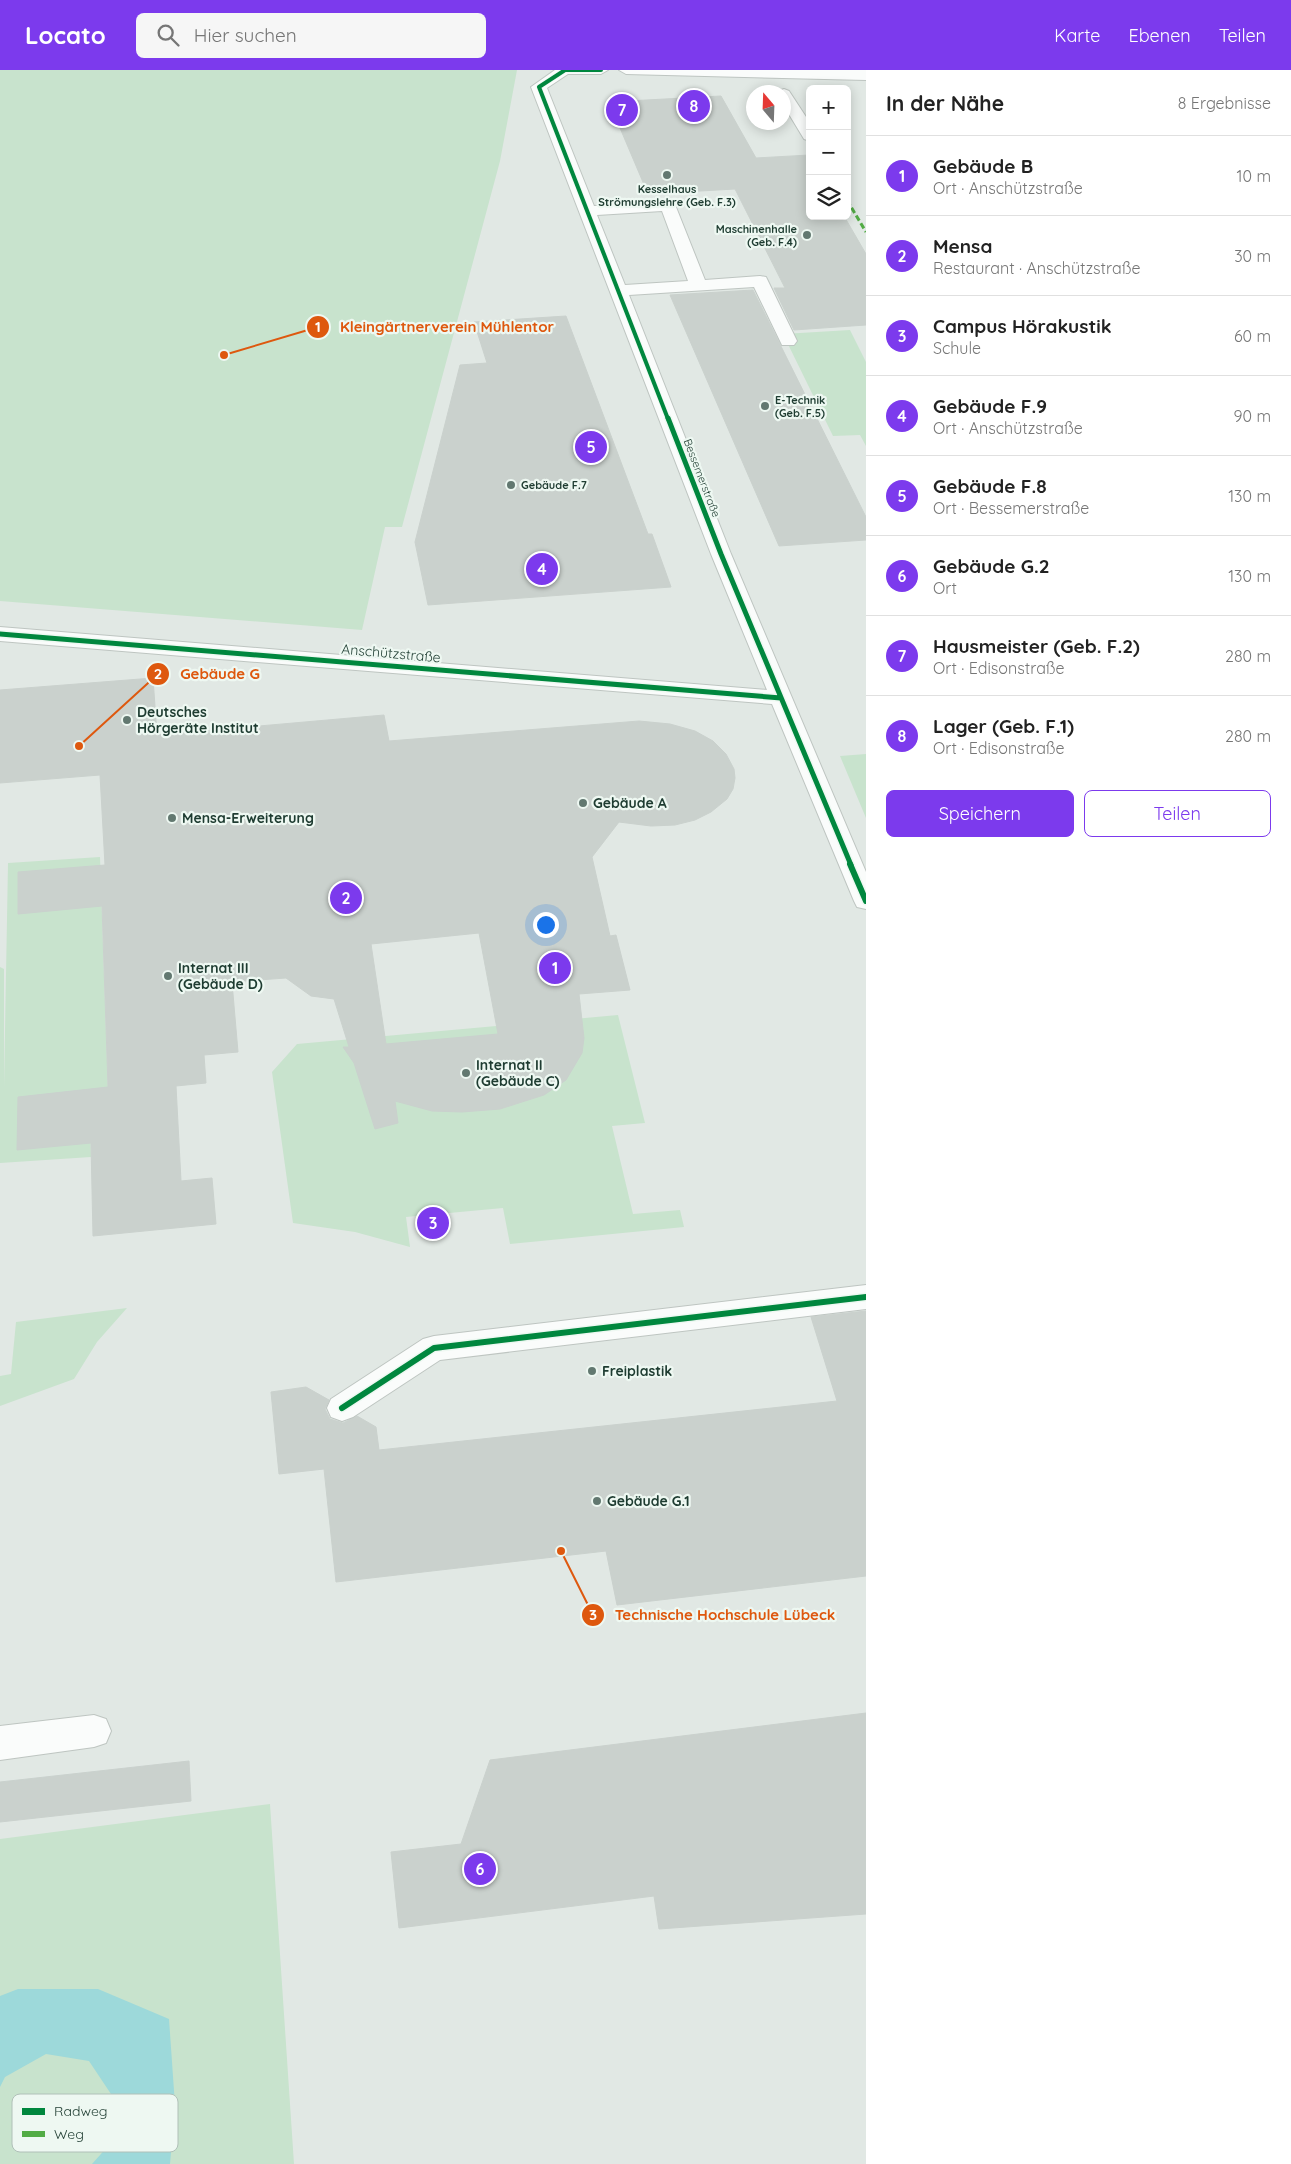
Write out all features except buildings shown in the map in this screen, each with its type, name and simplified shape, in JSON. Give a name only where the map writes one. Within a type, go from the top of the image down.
[{"type":"street","points":[[564,70],[601,70]]},
{"type":"street","name":"Bessemerstraße","points":[[564,70],[539,87],[721,554],[781,698],[800,738],[866,900]]},
{"type":"street","points":[[626,70],[866,74]]},
{"type":"street","points":[[771,73],[778,85]]},
{"type":"street","points":[[791,106],[806,130]]},
{"type":"street","points":[[588,212],[668,206],[698,285]]},
{"type":"street","points":[[618,291],[760,281],[788,341]]},
{"type":"street","name":"Anschützstraße","points":[[0,634],[781,698]]},
{"type":"street","points":[[342,1408],[434,1348],[866,1297]]},
{"type":"street","points":[[0,1743],[94,1731]]},
{"type":"green space","points":[[0,70],[517,70],[500,161],[402,527],[385,527],[362,630],[0,601]]},
{"type":"green space","points":[[850,330],[866,362],[866,446],[860,435],[833,436],[783,334]]},
{"type":"green space","points":[[866,754],[866,818],[840,756]]},
{"type":"green space","points":[[100,857],[108,1091],[89,1093],[91,1157],[0,1163],[0,967],[4,969],[4,1087],[8,863]]},
{"type":"green space","points":[[618,1015],[645,1123],[612,1126],[633,1214],[680,1210],[684,1227],[510,1244],[503,1208],[406,1217],[410,1247],[355,1232],[293,1223],[272,1072],[297,1044]]},
{"type":"green space","points":[[127,1308],[97,1342],[74,1379],[0,1406],[0,1376],[11,1374],[16,1322]]},
{"type":"green space","points":[[270,1804],[294,2164],[0,2164],[0,1839]]},
{"type":"water","points":[[18,1989],[98,1989],[169,2019],[174,2094],[111,2094],[89,2061],[46,2054],[5,2077],[0,2087],[0,1996]]},
{"type":"water","points":[[103,2152],[171,2152],[170,2164],[92,2164]]},
{"type":"marked path","points":[[851,207],[866,232]]},
{"type":"cycle path","points":[[601,70],[565,70],[539,87],[721,554],[866,901]]},
{"type":"cycle path","points":[[0,634],[781,698]]},
{"type":"cycle path","points":[[342,1408],[434,1348],[866,1297]]},
{"type":"place","name":"Lager (Geb. F.1)","points":[[694,106]]},
{"type":"place","name":"Hausmeister (Geb. F.2)","points":[[622,110]]},
{"type":"place","name":"Kesselhaus Strömungslehre (Geb. F.3)","points":[[667,175]]},
{"type":"place","name":"Maschinenhalle (Geb. F.4)","points":[[807,235]]},
{"type":"place","name":"Kleingärtnerverein Mühlentor","points":[[224,355]]},
{"type":"place","name":"E-Technik (Geb. F.5)","points":[[765,406]]},
{"type":"place","name":"Gebäude F.8","points":[[591,447]]},
{"type":"place","name":"Gebäude F.7","points":[[511,485]]},
{"type":"place","name":"Gebäude F.9","points":[[542,569]]},
{"type":"place","name":"Deutsches Hörgeräte Institut","points":[[127,720]]},
{"type":"place","name":"Gebäude G","points":[[79,746]]},
{"type":"place","name":"Gebäude A","points":[[583,803]]},
{"type":"place","name":"Mensa-Erweiterung","points":[[172,818]]},
{"type":"place","name":"Mensa","points":[[346,898]]},
{"type":"place","name":"Gebäude B","points":[[555,968]]},
{"type":"place","name":"Internat III (Gebäude D)","points":[[168,976]]},
{"type":"place","name":"Internat II (Gebäude C)","points":[[466,1073]]},
{"type":"place","name":"Campus Hörakustik","points":[[433,1223]]},
{"type":"place","name":"Freiplastik","points":[[592,1371]]},
{"type":"place","name":"Gebäude G.1","points":[[597,1501]]},
{"type":"place","name":"Technische Hochschule Lübeck","points":[[561,1551]]},
{"type":"place","name":"Gebäude G.2","points":[[480,1869]]}]
